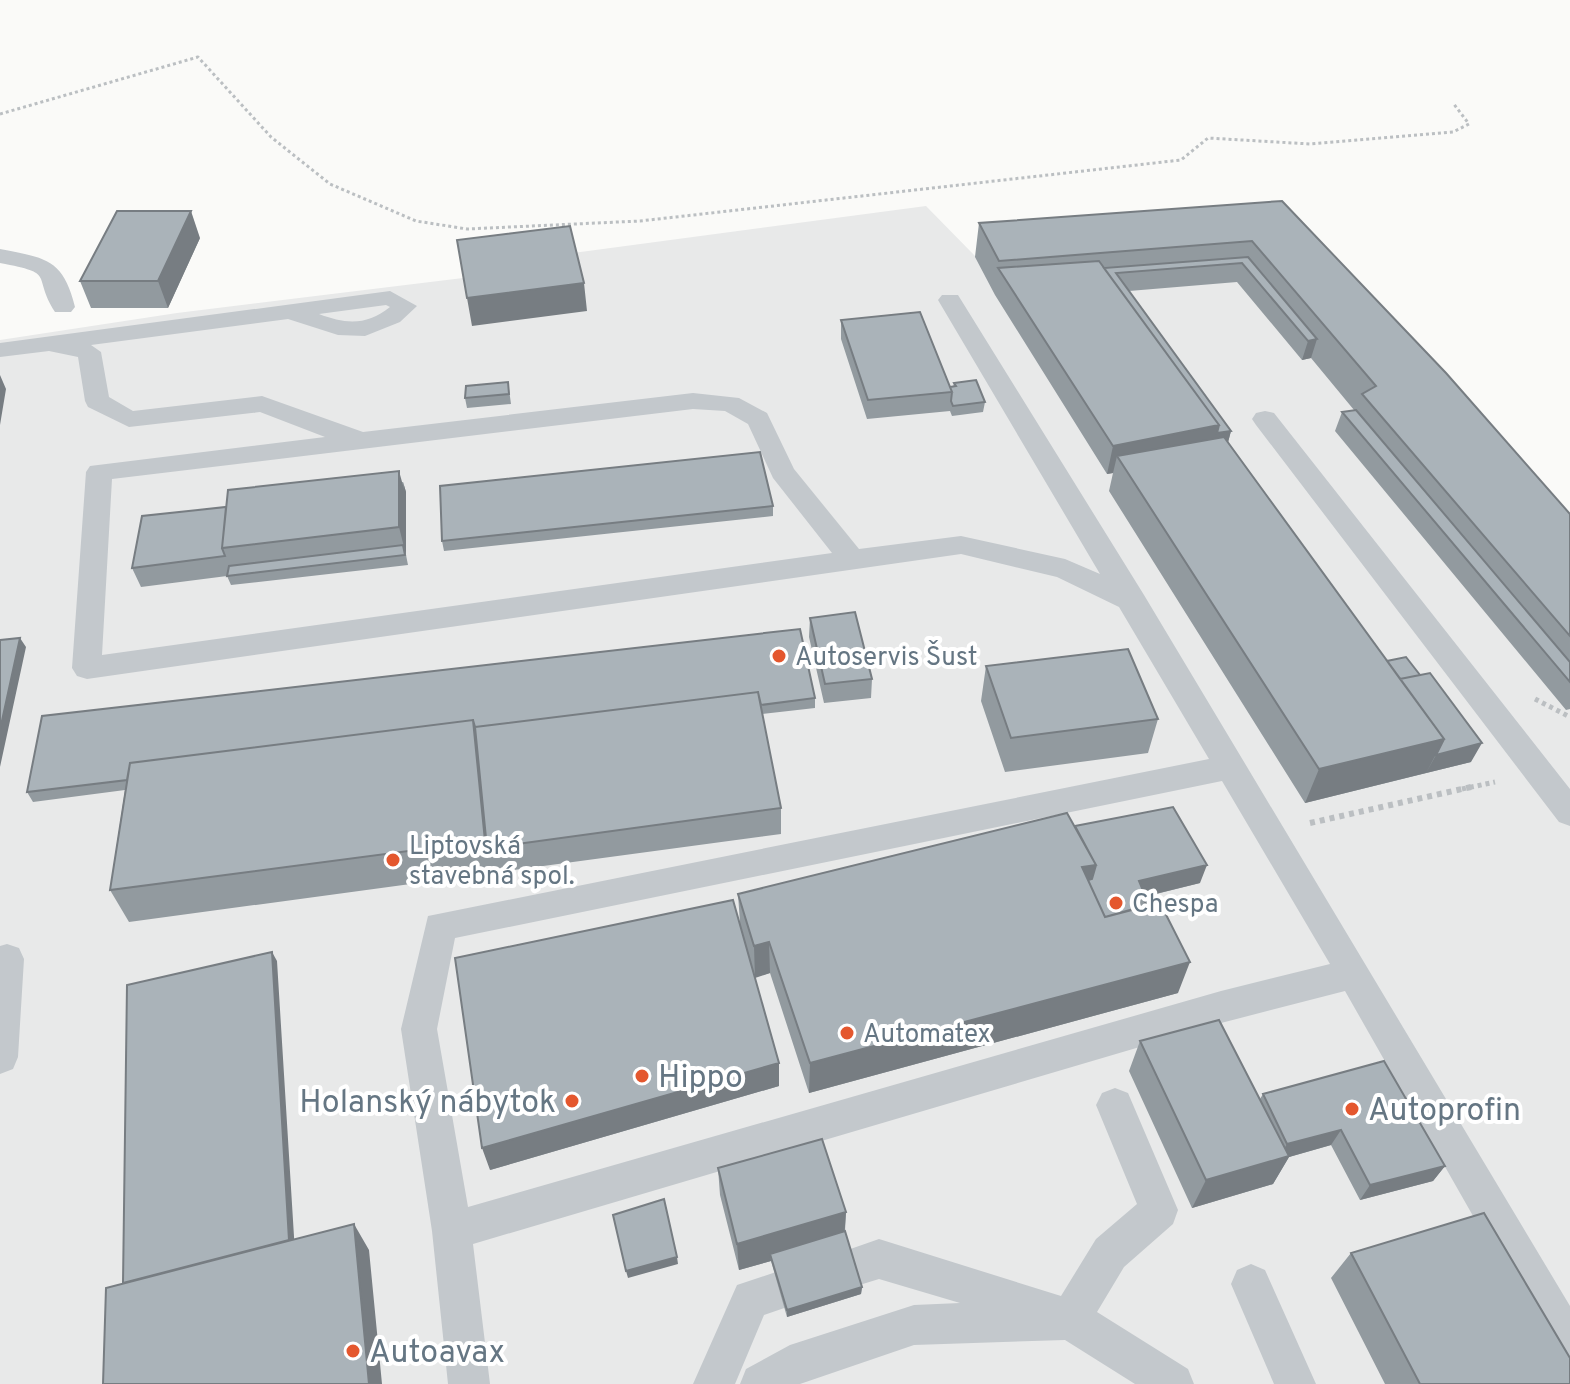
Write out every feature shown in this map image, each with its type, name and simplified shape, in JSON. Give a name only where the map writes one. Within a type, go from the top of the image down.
[{"type":"lane","points":[[0,256],[47,265],[58,277],[63,307]]},
{"type":"lane","points":[[950,300],[1134,602],[1570,1345]]},
{"type":"lane","points":[[0,350],[295,313]]},
{"type":"lane","points":[[48,344],[89,352],[97,401],[129,419],[262,404],[362,441]]},
{"type":"lane","points":[[852,560],[782,472],[758,419],[730,404],[693,401],[99,472],[87,668],[961,545],[1065,569],[1134,602]]},
{"type":"lane","points":[[1265,419],[1570,813]]},
{"type":"lane","points":[[469,1384],[452,1231],[419,1029],[440,926],[1231,767]]},
{"type":"lane","points":[[0,1057],[7,959]]},
{"type":"lane","points":[[452,1231],[1221,1007],[1354,973]]},
{"type":"lane","points":[[1070,1319],[1110,1253],[1159,1210],[1115,1105]]},
{"type":"lane","points":[[853,1267],[879,1259],[919,1269],[1070,1319],[1173,1384]]},
{"type":"lane","points":[[1251,1284],[1295,1384]]},
{"type":"lane","points":[[714,1384],[751,1299],[779,1291]]},
{"type":"lane","points":[[761,1384],[790,1366],[914,1325],[1070,1319]]},
{"type":"path","points":[[0,114],[198,57],[271,137],[330,184],[416,221],[467,229],[640,221],[1181,160],[1208,138],[1310,144],[1453,132],[1469,124],[1453,103]]},
{"type":"path","points":[[1270,832],[1539,773]]},
{"type":"shaded area","points":[[926,206],[976,257],[1273,235],[1570,570],[1570,1384],[0,1384],[0,340],[177,313],[463,278],[573,253]]},
{"type":"building","points":[[1282,201],[1446,373],[1570,514],[1570,636],[1362,394],[1376,386],[1252,241],[999,261],[979,223]]},
{"type":"building","points":[[117,211],[191,211],[158,281],[80,281]]},
{"type":"building","points":[[570,226],[584,283],[467,298],[457,240]]},
{"type":"building","points":[[1248,257],[1317,339],[1308,341],[1242,263],[1116,273],[1231,431],[1217,433],[1219,425],[1104,268]]},
{"type":"building","points":[[1099,261],[1219,425],[1113,446],[998,268]]},
{"type":"building","points":[[920,312],[952,392],[868,400],[841,320]]},
{"type":"building","points":[[976,380],[985,402],[953,406],[950,387],[956,386],[954,383]]},
{"type":"building","points":[[508,382],[509,394],[465,398],[466,386]]},
{"type":"building","points":[[1356,410],[1570,662],[1570,682],[1342,412]]},
{"type":"building","points":[[1224,437],[1444,739],[1319,769],[1117,456]]},
{"type":"building","points":[[760,452],[773,506],[442,541],[440,486]]},
{"type":"building","points":[[399,471],[399,527],[222,548],[228,490]]},
{"type":"building","points":[[226,507],[222,548],[225,556],[132,568],[142,516]]},
{"type":"building","points":[[403,545],[405,555],[227,576],[229,566]]},
{"type":"building","points":[[855,612],[872,679],[825,684],[810,618]]},
{"type":"building","points":[[800,629],[815,698],[761,705],[758,692],[475,727],[473,720],[130,763],[127,780],[27,792],[42,716]]},
{"type":"building","points":[[20,638],[0,730],[0,640]]},
{"type":"building","points":[[1128,649],[1158,719],[1011,738],[986,666]]},
{"type":"building","points":[[1406,657],[1420,675],[1400,679],[1387,661]]},
{"type":"building","points":[[1430,673],[1482,743],[1436,755],[1444,739],[1400,679]]},
{"type":"building","points":[[758,692],[781,808],[487,848],[475,727]]},
{"type":"building","points":[[473,720],[485,841],[110,890],[130,763]]},
{"type":"building","points":[[1173,807],[1207,865],[1139,881],[1144,893],[1137,908],[1105,917],[1088,880],[1092,879],[1096,865],[1075,826]]},
{"type":"building","points":[[1067,813],[1096,865],[1082,867],[1105,917],[1147,906],[1141,894],[1154,891],[1190,962],[810,1063],[769,942],[754,946],[738,894]]},
{"type":"building","points":[[733,900],[779,1063],[482,1148],[455,958]]},
{"type":"building","points":[[272,952],[289,1240],[123,1283],[127,985]]},
{"type":"building","points":[[1219,1020],[1289,1156],[1206,1180],[1140,1041]]},
{"type":"building","points":[[1384,1061],[1445,1166],[1370,1185],[1341,1130],[1287,1144],[1263,1094]]},
{"type":"building","points":[[822,1139],[846,1212],[737,1244],[718,1168]]},
{"type":"building","points":[[664,1199],[677,1257],[626,1271],[613,1215]]},
{"type":"building","points":[[1484,1213],[1570,1358],[1570,1384],[1420,1384],[1351,1253]]},
{"type":"building","points":[[354,1224],[369,1384],[103,1384],[106,1288]]},
{"type":"building","points":[[845,1231],[862,1287],[787,1310],[770,1254]]},
{"type":"place","name":"Autoservis Šust","points":[[779,656]]},
{"type":"place","name":"Liptovská stavebná spol.","points":[[393,860]]},
{"type":"place","name":"Chespa","points":[[1116,903]]},
{"type":"place","name":"Automatex","points":[[847,1033]]},
{"type":"place","name":"Hippo","points":[[642,1076]]},
{"type":"place","name":"Holanský nábytok","points":[[572,1101]]},
{"type":"place","name":"Autoprofin","points":[[1352,1109]]},
{"type":"place","name":"Autoavax","points":[[353,1351]]}]
